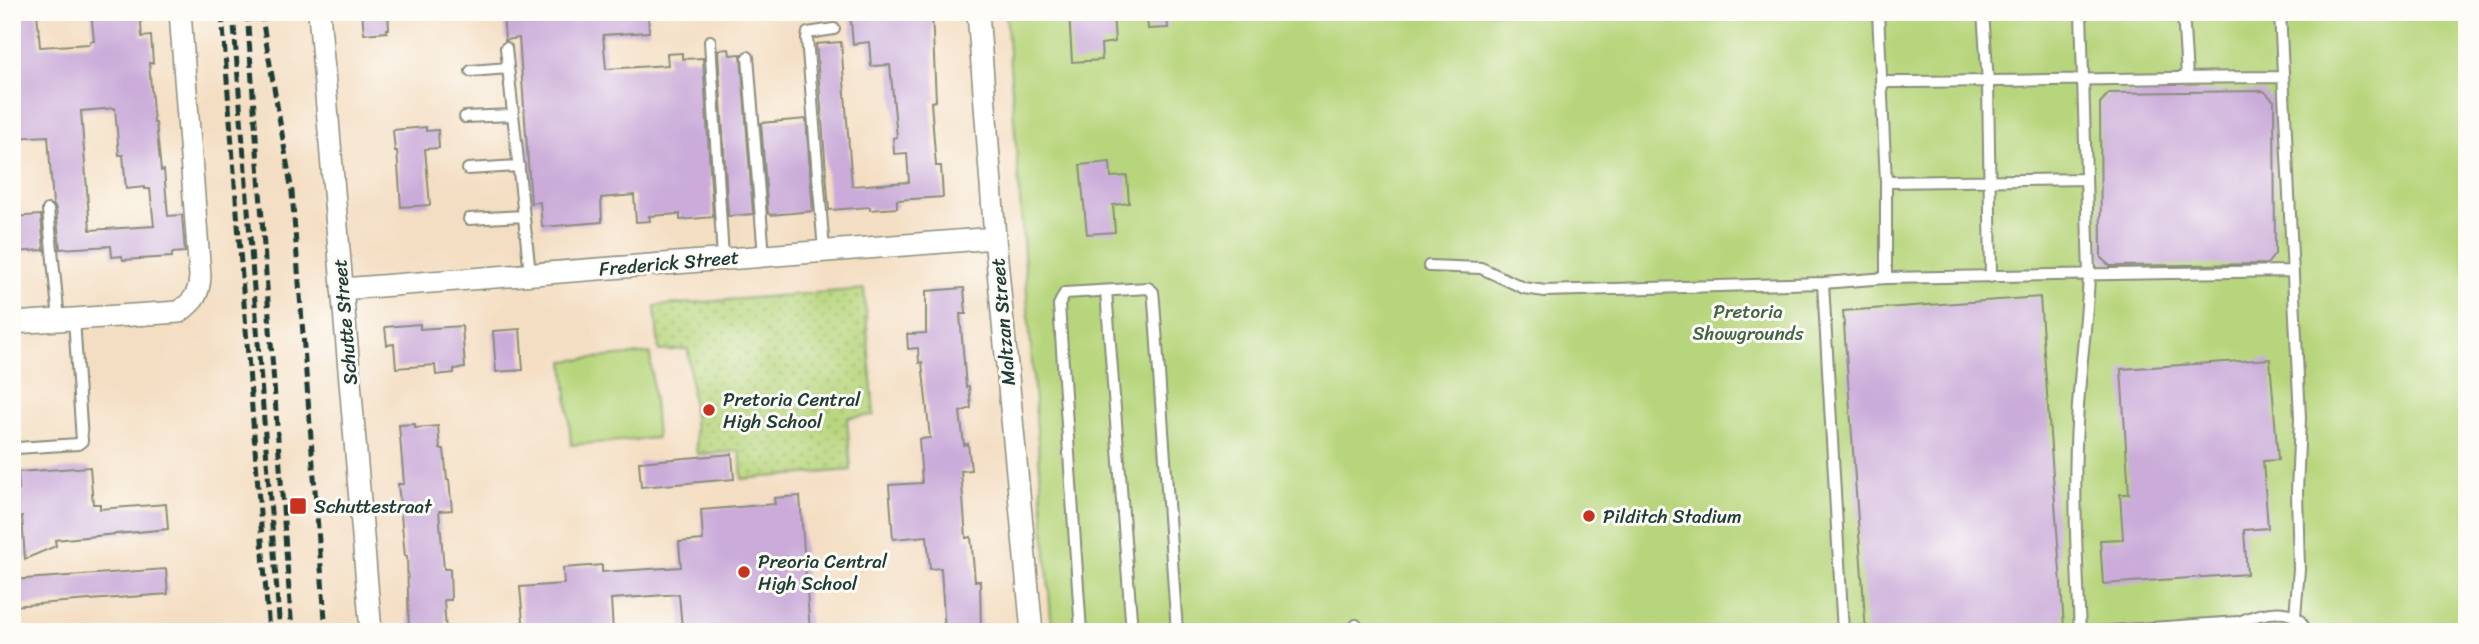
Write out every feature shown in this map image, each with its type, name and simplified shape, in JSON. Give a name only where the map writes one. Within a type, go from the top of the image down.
[{"type":"street","points":[[12,323],[179,312],[193,302],[199,292],[201,276],[180,12]]},
{"type":"street","name":"Schutte Street","points":[[318,12],[371,632]]},
{"type":"street","name":"Maltzan Street","points":[[978,12],[1032,632]]},
{"type":"street","name":"Frederick Street","points":[[342,289],[996,238]]},
{"type":"lane","points":[[1878,12],[1886,182],[1886,278]]},
{"type":"lane","points":[[1983,12],[1988,83],[1991,278]]},
{"type":"lane","points":[[2080,632],[2076,541],[2077,425],[2089,275],[2081,12]]},
{"type":"lane","points":[[2183,12],[2187,77]]},
{"type":"lane","points":[[2280,12],[2300,418],[2297,492],[2299,569],[2295,616]]},
{"type":"lane","points":[[824,251],[807,38],[808,33],[834,29]]},
{"type":"lane","points":[[710,41],[723,259]]},
{"type":"lane","points":[[506,48],[530,274]]},
{"type":"lane","points":[[748,57],[764,256]]},
{"type":"lane","points":[[471,71],[508,68]]},
{"type":"lane","points":[[1881,82],[1988,83],[2283,77]]},
{"type":"lane","points":[[465,117],[513,115]]},
{"type":"lane","points":[[468,169],[519,166]]},
{"type":"lane","points":[[1886,182],[2086,179]]},
{"type":"lane","points":[[17,448],[78,444],[82,441],[48,209]]},
{"type":"lane","points":[[469,219],[524,216]]},
{"type":"lane","points":[[1429,266],[1481,268],[1524,288],[1545,291],[1823,283],[1886,278],[2291,271]]},
{"type":"lane","points":[[1823,283],[1843,632]]},
{"type":"lane","points":[[1081,632],[1059,305],[1065,293],[1148,288],[1153,292],[1177,632]]},
{"type":"lane","points":[[1106,291],[1132,632]]},
{"type":"lane","points":[[2225,632],[2243,619],[2285,613],[2295,616],[2306,632]]},
{"type":"lane","points":[[2095,632],[2238,622]]},
{"type":"green space","name":"Pretoria Showgrounds","points":[[1006,12],[2467,12],[2467,632],[1052,632]]},
{"type":"green space","points":[[864,289],[874,415],[847,418],[851,470],[742,479],[740,451],[697,454],[688,349],[659,351],[655,306]]},
{"type":"green space","points":[[650,353],[657,438],[571,445],[564,361]]},
{"type":"building","points":[[12,12],[37,12],[40,47],[90,44],[90,41],[94,41],[91,12],[140,12],[142,37],[151,36],[153,63],[149,63],[154,123],[161,171],[164,170],[168,216],[182,215],[185,252],[172,253],[172,257],[123,260],[122,256],[112,257],[111,246],[60,249],[56,209],[53,204],[48,136],[12,138]],"holes":[[[115,108],[119,155],[123,155],[126,189],[150,189],[154,226],[90,230],[81,111]]]},
{"type":"building","points":[[362,12],[388,12],[387,32],[364,34]]},
{"type":"building","points":[[503,12],[648,12],[649,32],[603,35],[606,69],[668,65],[667,54],[682,53],[682,59],[703,58],[713,217],[680,220],[680,214],[649,216],[650,221],[636,222],[634,195],[601,198],[602,222],[542,227],[540,202],[531,203],[519,38],[505,40]]},
{"type":"building","points":[[850,12],[932,12],[936,101],[931,102],[936,166],[941,166],[943,197],[897,200],[897,208],[829,210],[816,44],[841,42],[852,186],[909,182],[907,153],[894,154],[893,138],[897,137],[890,65],[871,66],[869,42],[853,44]]},
{"type":"building","points":[[1069,12],[1113,12],[1115,42],[1101,44],[1102,60],[1072,62]]},
{"type":"building","points":[[1147,12],[1167,12],[1168,28],[1148,29]]},
{"type":"building","points":[[729,49],[730,55],[741,54],[753,214],[728,216],[718,50]]},
{"type":"building","points":[[2264,91],[2274,101],[2275,254],[2267,264],[2110,266],[2101,258],[2100,103],[2109,93]]},
{"type":"building","points":[[806,119],[813,211],[771,215],[768,213],[761,123]]},
{"type":"building","points":[[426,127],[426,131],[438,130],[439,148],[425,149],[430,205],[401,207],[393,130]]},
{"type":"building","points":[[1110,162],[1111,177],[1127,176],[1129,203],[1113,205],[1115,232],[1087,234],[1080,165]]},
{"type":"building","points":[[41,215],[44,250],[13,252],[12,217]]},
{"type":"building","points":[[964,288],[966,314],[960,314],[966,387],[969,386],[971,408],[960,412],[964,445],[968,444],[971,470],[961,471],[966,538],[971,537],[975,581],[980,581],[981,632],[945,632],[941,568],[930,569],[927,536],[893,539],[889,485],[922,483],[919,439],[930,438],[922,362],[919,363],[918,348],[908,349],[907,334],[926,333],[926,291]]},
{"type":"building","points":[[2040,297],[2064,626],[1978,632],[1866,632],[1843,311]]},
{"type":"building","points":[[420,324],[420,329],[462,326],[465,368],[454,369],[454,373],[436,375],[435,365],[396,368],[394,344],[387,345],[385,327]]},
{"type":"building","points":[[520,329],[523,370],[496,372],[493,331]]},
{"type":"building","points":[[2270,359],[2278,460],[2263,461],[2268,528],[2244,530],[2247,574],[2103,584],[2100,540],[2123,539],[2120,494],[2129,494],[2121,369]]},
{"type":"building","points":[[415,424],[415,428],[438,426],[440,449],[444,449],[449,480],[452,510],[439,511],[444,569],[450,569],[451,600],[444,600],[446,632],[409,632],[407,556],[398,484],[404,484],[399,425]]},
{"type":"building","points":[[732,454],[734,479],[641,487],[639,462]]},
{"type":"building","points":[[90,467],[93,504],[100,504],[100,509],[166,504],[168,529],[55,540],[56,546],[25,559],[22,517],[12,518],[12,491],[19,490],[18,472]]},
{"type":"building","name":"Preoria Central High School","points":[[800,496],[810,632],[686,632],[686,628],[682,628],[679,594],[611,599],[613,632],[524,632],[520,587],[564,584],[563,568],[602,565],[602,572],[681,567],[679,542],[703,540],[701,510],[775,504],[774,498]]},
{"type":"building","points":[[166,569],[168,594],[12,606],[12,580]]},
{"type":"railway","points":[[233,12],[280,632]]},
{"type":"railway","points":[[247,12],[292,632]]},
{"type":"railway","points":[[261,12],[292,192],[326,632]]},
{"type":"railway","points":[[222,14],[269,632]]},
{"type":"place","name":"Pretoria Central High School","points":[[709,410]]},
{"type":"place","name":"Schuttestraat","points":[[298,506]]},
{"type":"place","name":"Pilditch Stadium","points":[[1589,516]]},
{"type":"place","name":"Preoria Central High School","points":[[744,572]]}]
